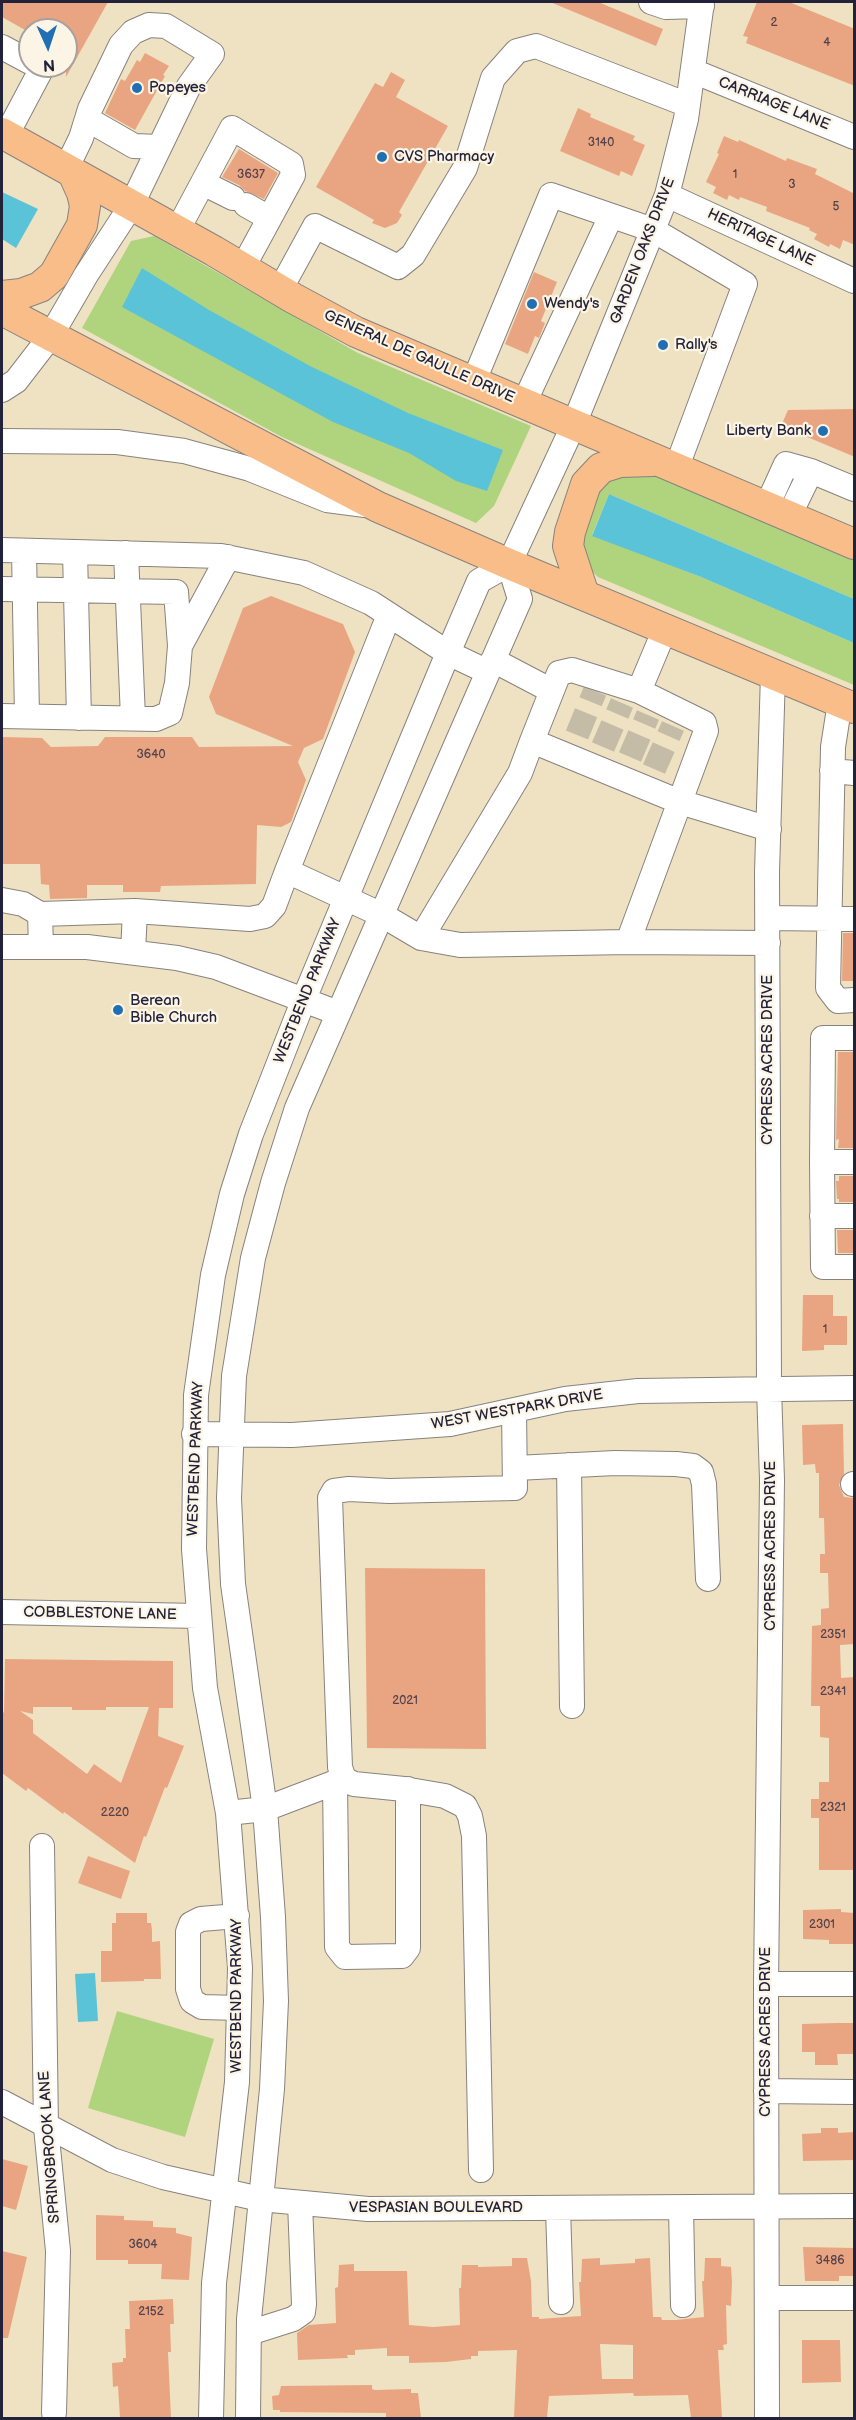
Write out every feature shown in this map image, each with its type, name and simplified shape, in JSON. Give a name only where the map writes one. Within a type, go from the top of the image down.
[{"type":"main road","name":"GENERAL DE GAULLE DRIVE","points":[[4,135],[177,231],[279,291],[356,332],[777,513],[855,544]]},
{"type":"main road","points":[[2,296],[21,294],[40,288],[54,275],[82,225],[85,207],[82,193],[70,171]]},
{"type":"main road","points":[[2,310],[378,507],[847,705]]},
{"type":"main road","points":[[584,595],[568,546],[570,532],[586,484],[601,468],[620,462],[668,465]]},
{"type":"street","points":[[651,2],[666,7],[702,4]]},
{"type":"street","name":"GARDEN OAKS DRIVE","points":[[574,424],[667,195],[688,105],[702,4]]},
{"type":"street","points":[[2,390],[16,381],[50,337],[86,275],[131,206],[189,86],[212,54],[166,26],[149,25],[133,32],[122,45],[87,119],[70,171]]},
{"type":"street","points":[[279,291],[315,226],[398,267],[413,255],[465,168],[493,78],[517,51],[536,46],[688,105]]},
{"type":"street","points":[[2,47],[18,56]]},
{"type":"street","name":"CARRIAGE LANE","points":[[693,71],[855,137]]},
{"type":"street","points":[[4,135],[37,78]]},
{"type":"street","points":[[87,119],[134,146],[159,147]]},
{"type":"street","points":[[177,231],[232,128],[291,164],[293,175],[242,269]]},
{"type":"street","points":[[203,183],[270,218]]},
{"type":"street","points":[[473,383],[551,195],[653,230],[745,284],[668,465]]},
{"type":"street","name":"HERITAGE LANE","points":[[667,195],[855,281]]},
{"type":"street","points":[[524,403],[611,216]]},
{"type":"street","points":[[248,2418],[249,2332],[260,2199],[273,2089],[276,2001],[273,1917],[265,1809],[232,1584],[229,1498],[234,1376],[253,1258],[273,1183],[297,1108],[520,599],[509,564],[574,424]]},
{"type":"street","points":[[2,441],[117,442],[184,451],[250,469],[327,500],[378,507]]},
{"type":"street","points":[[777,513],[811,471],[855,489]]},
{"type":"street","points":[[27,716],[12,589],[13,551],[177,553],[228,557],[304,573],[371,603],[448,653],[491,666],[552,691]]},
{"type":"street","points":[[75,552],[79,718]]},
{"type":"street","points":[[126,553],[133,718]]},
{"type":"street","points":[[2,716],[156,718],[170,713],[177,683],[180,646],[176,592],[177,553]]},
{"type":"street","points":[[180,646],[228,557]]},
{"type":"street","name":"WESTBEND PARKWAY","points":[[211,2418],[214,2283],[237,2082],[239,2008],[237,1916],[228,1813],[205,1688],[194,1549],[196,1395],[213,1275],[232,1194],[251,1134],[346,898],[479,581],[509,564]]},
{"type":"street","points":[[12,589],[176,592]]},
{"type":"street","points":[[2,900],[23,904],[40,914],[135,911],[250,920],[265,916],[274,906],[389,615]]},
{"type":"street","points":[[639,699],[665,629]]},
{"type":"street","points":[[421,938],[520,773],[559,673],[572,670],[598,685],[639,699],[676,718],[704,723],[706,731],[628,942]]},
{"type":"street","name":"CYPRESS ACRES DRIVE","points":[[767,2418],[766,1984],[772,1480],[769,1388],[768,918],[773,674]]},
{"type":"street","points":[[846,1000],[828,988],[830,918],[844,772],[833,747],[847,705]]},
{"type":"street","points":[[532,741],[573,745],[650,778],[680,802],[769,829]]},
{"type":"street","points":[[287,872],[382,915],[421,938],[460,945],[628,942],[768,943]]},
{"type":"street","points":[[133,952],[135,911]]},
{"type":"street","points":[[40,914],[41,947]]},
{"type":"street","points":[[768,918],[855,919]]},
{"type":"street","points":[[2,947],[87,947],[177,958],[216,967],[338,1013]]},
{"type":"street","points":[[855,1038],[823,1038],[822,1268],[855,1267]]},
{"type":"street","points":[[822,1162],[855,1162]]},
{"type":"street","points":[[822,1216],[855,1216]]},
{"type":"street","name":"WEST WESTPARK DRIVE","points":[[194,1434],[326,1433],[450,1424],[565,1399],[638,1391],[855,1388]]},
{"type":"street","points":[[408,1790],[408,1948],[402,1956],[345,1957],[337,1947],[340,1767],[330,1498],[334,1491],[349,1488],[389,1491],[515,1488],[514,1411]]},
{"type":"street","points":[[516,1468],[569,1465],[676,1464],[693,1466],[700,1472],[704,1484],[708,1579]]},
{"type":"street","points":[[569,1465],[572,1706]]},
{"type":"street","name":"COBBLESTONE LANE","points":[[2,1612],[198,1616]]},
{"type":"street","points":[[228,1813],[265,1809],[339,1781],[445,1796],[465,1806],[470,1816],[474,1836],[481,2170]]},
{"type":"street","name":"SPRINGBROOK LANE","points":[[42,1846],[46,2127],[58,2252],[54,2413]]},
{"type":"street","points":[[237,1916],[201,1919],[191,1924],[188,1932],[188,1989],[192,2001],[202,2007],[239,2008]]},
{"type":"street","points":[[766,1984],[855,1984]]},
{"type":"street","points":[[766,2091],[855,2092]]},
{"type":"street","name":"VESPASIAN BOULEVARD","points":[[2,2103],[112,2160],[163,2177],[260,2199],[368,2209],[855,2206]]},
{"type":"street","points":[[249,2332],[293,2319],[303,2312],[300,2203]]},
{"type":"street","points":[[558,2208],[561,2302]]},
{"type":"street","points":[[681,2208],[683,2305]]},
{"type":"street","points":[[768,2298],[855,2298]]},
{"type":"green space","points":[[154,236],[358,353],[531,426],[494,506],[476,523],[282,437],[82,328],[131,241]]},
{"type":"green space","points":[[646,470],[854,558],[854,599],[609,494],[592,535],[701,577],[854,643],[854,685],[598,577],[580,560],[579,536],[600,482]]},
{"type":"green space","points":[[117,2011],[214,2039],[185,2137],[88,2108]]},
{"type":"water","points":[[2,192],[38,209],[16,248],[2,239]]},
{"type":"water","points":[[142,268],[209,310],[310,366],[408,413],[503,450],[487,491],[456,481],[409,453],[333,422],[122,307]]},
{"type":"water","points":[[609,494],[854,599],[854,643],[701,577],[592,536]]},
{"type":"water","points":[[95,1973],[98,2021],[78,2022],[75,1974]]},
{"type":"building","points":[[2,2],[108,2],[78,56],[78,18],[18,18],[18,26],[2,17]]},
{"type":"building","points":[[550,2],[598,2],[663,29],[656,46]]},
{"type":"building","points":[[757,2],[789,2],[855,29],[855,86],[746,43],[748,37],[743,36]]},
{"type":"building","name":"Popeyes","points":[[145,53],[169,66],[135,130],[105,113],[121,79],[125,81],[137,60],[140,62]]},
{"type":"building","name":"CVS Pharmacy","points":[[391,72],[405,80],[396,97],[448,126],[399,212],[402,215],[397,223],[385,228],[372,223],[374,220],[316,187],[375,83],[383,87]]},
{"type":"building","points":[[578,108],[591,114],[590,117],[635,136],[633,140],[645,145],[632,176],[621,171],[619,176],[560,151]]},
{"type":"building","points":[[724,136],[738,142],[739,140],[786,161],[787,158],[817,169],[815,174],[855,194],[855,245],[843,240],[840,249],[830,244],[829,247],[814,239],[817,234],[809,230],[810,228],[766,211],[767,207],[729,195],[727,200],[713,193],[716,187],[706,182],[719,154],[717,153]]},
{"type":"building","points":[[239,149],[278,173],[264,199],[222,177]]},
{"type":"building","name":"Wendy's","points":[[534,272],[557,282],[541,321],[545,323],[539,338],[535,336],[528,354],[505,344]]},
{"type":"building","name":"Liberty Bank","points":[[855,409],[855,457],[781,426],[788,410]]},
{"type":"building","points":[[271,596],[343,624],[355,652],[323,739],[304,748],[298,762],[306,780],[291,822],[281,827],[257,825],[256,884],[161,886],[160,892],[123,892],[123,885],[87,885],[87,898],[50,899],[49,885],[41,884],[40,864],[2,864],[2,737],[42,738],[51,747],[98,746],[105,737],[192,737],[199,747],[293,746],[216,714],[209,697],[243,608]]},
{"type":"building","points":[[843,933],[855,933],[855,981],[842,981]]},
{"type":"building","points":[[838,1052],[855,1052],[855,1148],[838,1148],[839,1139],[836,1140]]},
{"type":"building","points":[[839,1176],[855,1176],[855,1202],[839,1202],[837,1199],[836,1181],[839,1181]]},
{"type":"building","points":[[837,1230],[855,1230],[855,1253],[838,1253]]},
{"type":"building","points":[[803,1295],[833,1295],[833,1316],[847,1316],[847,1345],[824,1345],[824,1350],[802,1351]]},
{"type":"building","points":[[843,1424],[844,1474],[839,1485],[844,1497],[855,1498],[855,1644],[840,1645],[841,1678],[855,1677],[855,1870],[819,1870],[819,1818],[811,1818],[811,1799],[819,1799],[819,1782],[829,1782],[829,1738],[820,1737],[820,1706],[811,1706],[812,1626],[821,1625],[821,1609],[829,1608],[828,1573],[820,1573],[820,1554],[825,1554],[824,1518],[819,1518],[819,1473],[816,1473],[815,1464],[803,1465],[802,1425]]},
{"type":"building","points":[[365,1568],[485,1569],[486,1749],[367,1748]]},
{"type":"building","points":[[5,1659],[173,1661],[173,1708],[159,1708],[158,1736],[184,1746],[146,1837],[144,1836],[135,1863],[64,1812],[63,1814],[28,1788],[26,1791],[2,1773],[2,1711],[4,1713]],"holes":[[[33,1707],[72,1707],[72,1710],[149,1707],[121,1783],[94,1764],[87,1774],[33,1733],[33,1720],[20,1711],[33,1714]]]},
{"type":"building","points":[[88,1856],[130,1871],[121,1899],[78,1883]]},
{"type":"building","points":[[841,1909],[841,1912],[855,1913],[855,1944],[829,1944],[829,1940],[803,1939],[803,1910]]},
{"type":"building","points":[[116,1913],[147,1913],[147,1923],[151,1923],[152,1942],[160,1941],[161,1979],[101,1982],[101,1951],[112,1951],[112,1923],[116,1923]]},
{"type":"building","points":[[855,2023],[855,2054],[837,2054],[838,2065],[815,2065],[815,2052],[802,2052],[802,2024]]},
{"type":"building","points":[[821,2128],[838,2128],[838,2133],[855,2132],[855,2160],[803,2161],[802,2134],[821,2133]]},
{"type":"building","points":[[2,2159],[28,2166],[16,2210],[2,2206]]},
{"type":"building","points":[[96,2215],[124,2216],[124,2220],[153,2221],[153,2227],[176,2228],[176,2233],[192,2237],[189,2280],[161,2279],[162,2264],[128,2264],[128,2260],[96,2260]]},
{"type":"building","points":[[803,2247],[855,2248],[855,2276],[839,2276],[839,2281],[805,2281]]},
{"type":"building","points":[[2,2251],[27,2257],[8,2338],[2,2338]]},
{"type":"building","points":[[512,2258],[527,2258],[531,2281],[532,2317],[539,2317],[539,2319],[581,2316],[579,2282],[581,2282],[582,2259],[600,2258],[600,2265],[635,2263],[635,2259],[650,2258],[653,2317],[661,2317],[662,2320],[676,2320],[704,2317],[702,2281],[704,2281],[705,2258],[721,2258],[721,2266],[731,2267],[732,2282],[731,2306],[726,2305],[727,2344],[723,2345],[724,2350],[718,2350],[722,2418],[691,2418],[688,2395],[634,2396],[633,2393],[549,2396],[547,2418],[514,2418],[517,2350],[478,2351],[478,2356],[471,2356],[471,2359],[446,2362],[409,2363],[409,2356],[387,2356],[387,2348],[355,2350],[355,2355],[347,2355],[348,2358],[298,2360],[297,2333],[309,2325],[336,2323],[335,2288],[338,2287],[339,2265],[354,2264],[354,2271],[407,2271],[409,2325],[433,2327],[460,2325],[459,2288],[461,2288],[462,2265],[512,2266]],"holes":[[[600,2344],[633,2345],[633,2379],[602,2379]]]},
{"type":"building","points":[[173,2299],[174,2324],[170,2324],[171,2352],[168,2352],[171,2418],[120,2418],[118,2386],[113,2387],[112,2363],[123,2362],[123,2358],[126,2358],[125,2329],[130,2329],[129,2301]]},
{"type":"building","points":[[802,2340],[840,2340],[841,2382],[802,2383]]},
{"type":"building","points":[[372,2385],[372,2389],[375,2390],[411,2389],[411,2393],[418,2393],[421,2418],[386,2418],[386,2413],[280,2412],[280,2410],[273,2410],[272,2396],[279,2395],[281,2386]]},
{"type":"tunnel","points":[[577,735],[595,691]]},
{"type":"tunnel","points":[[603,747],[622,703]]},
{"type":"tunnel","points":[[630,757],[648,715]]},
{"type":"tunnel","points":[[654,769],[673,726]]},
{"type":"place","name":"Popeyes","points":[[137,88]]},
{"type":"place","name":"CVS Pharmacy","points":[[382,157]]},
{"type":"place","name":"Wendy's","points":[[532,304]]},
{"type":"place","name":"Rally's","points":[[663,345]]},
{"type":"place","name":"Liberty Bank","points":[[823,431]]},
{"type":"place","name":"Berean Bible Church","points":[[118,1010]]}]
